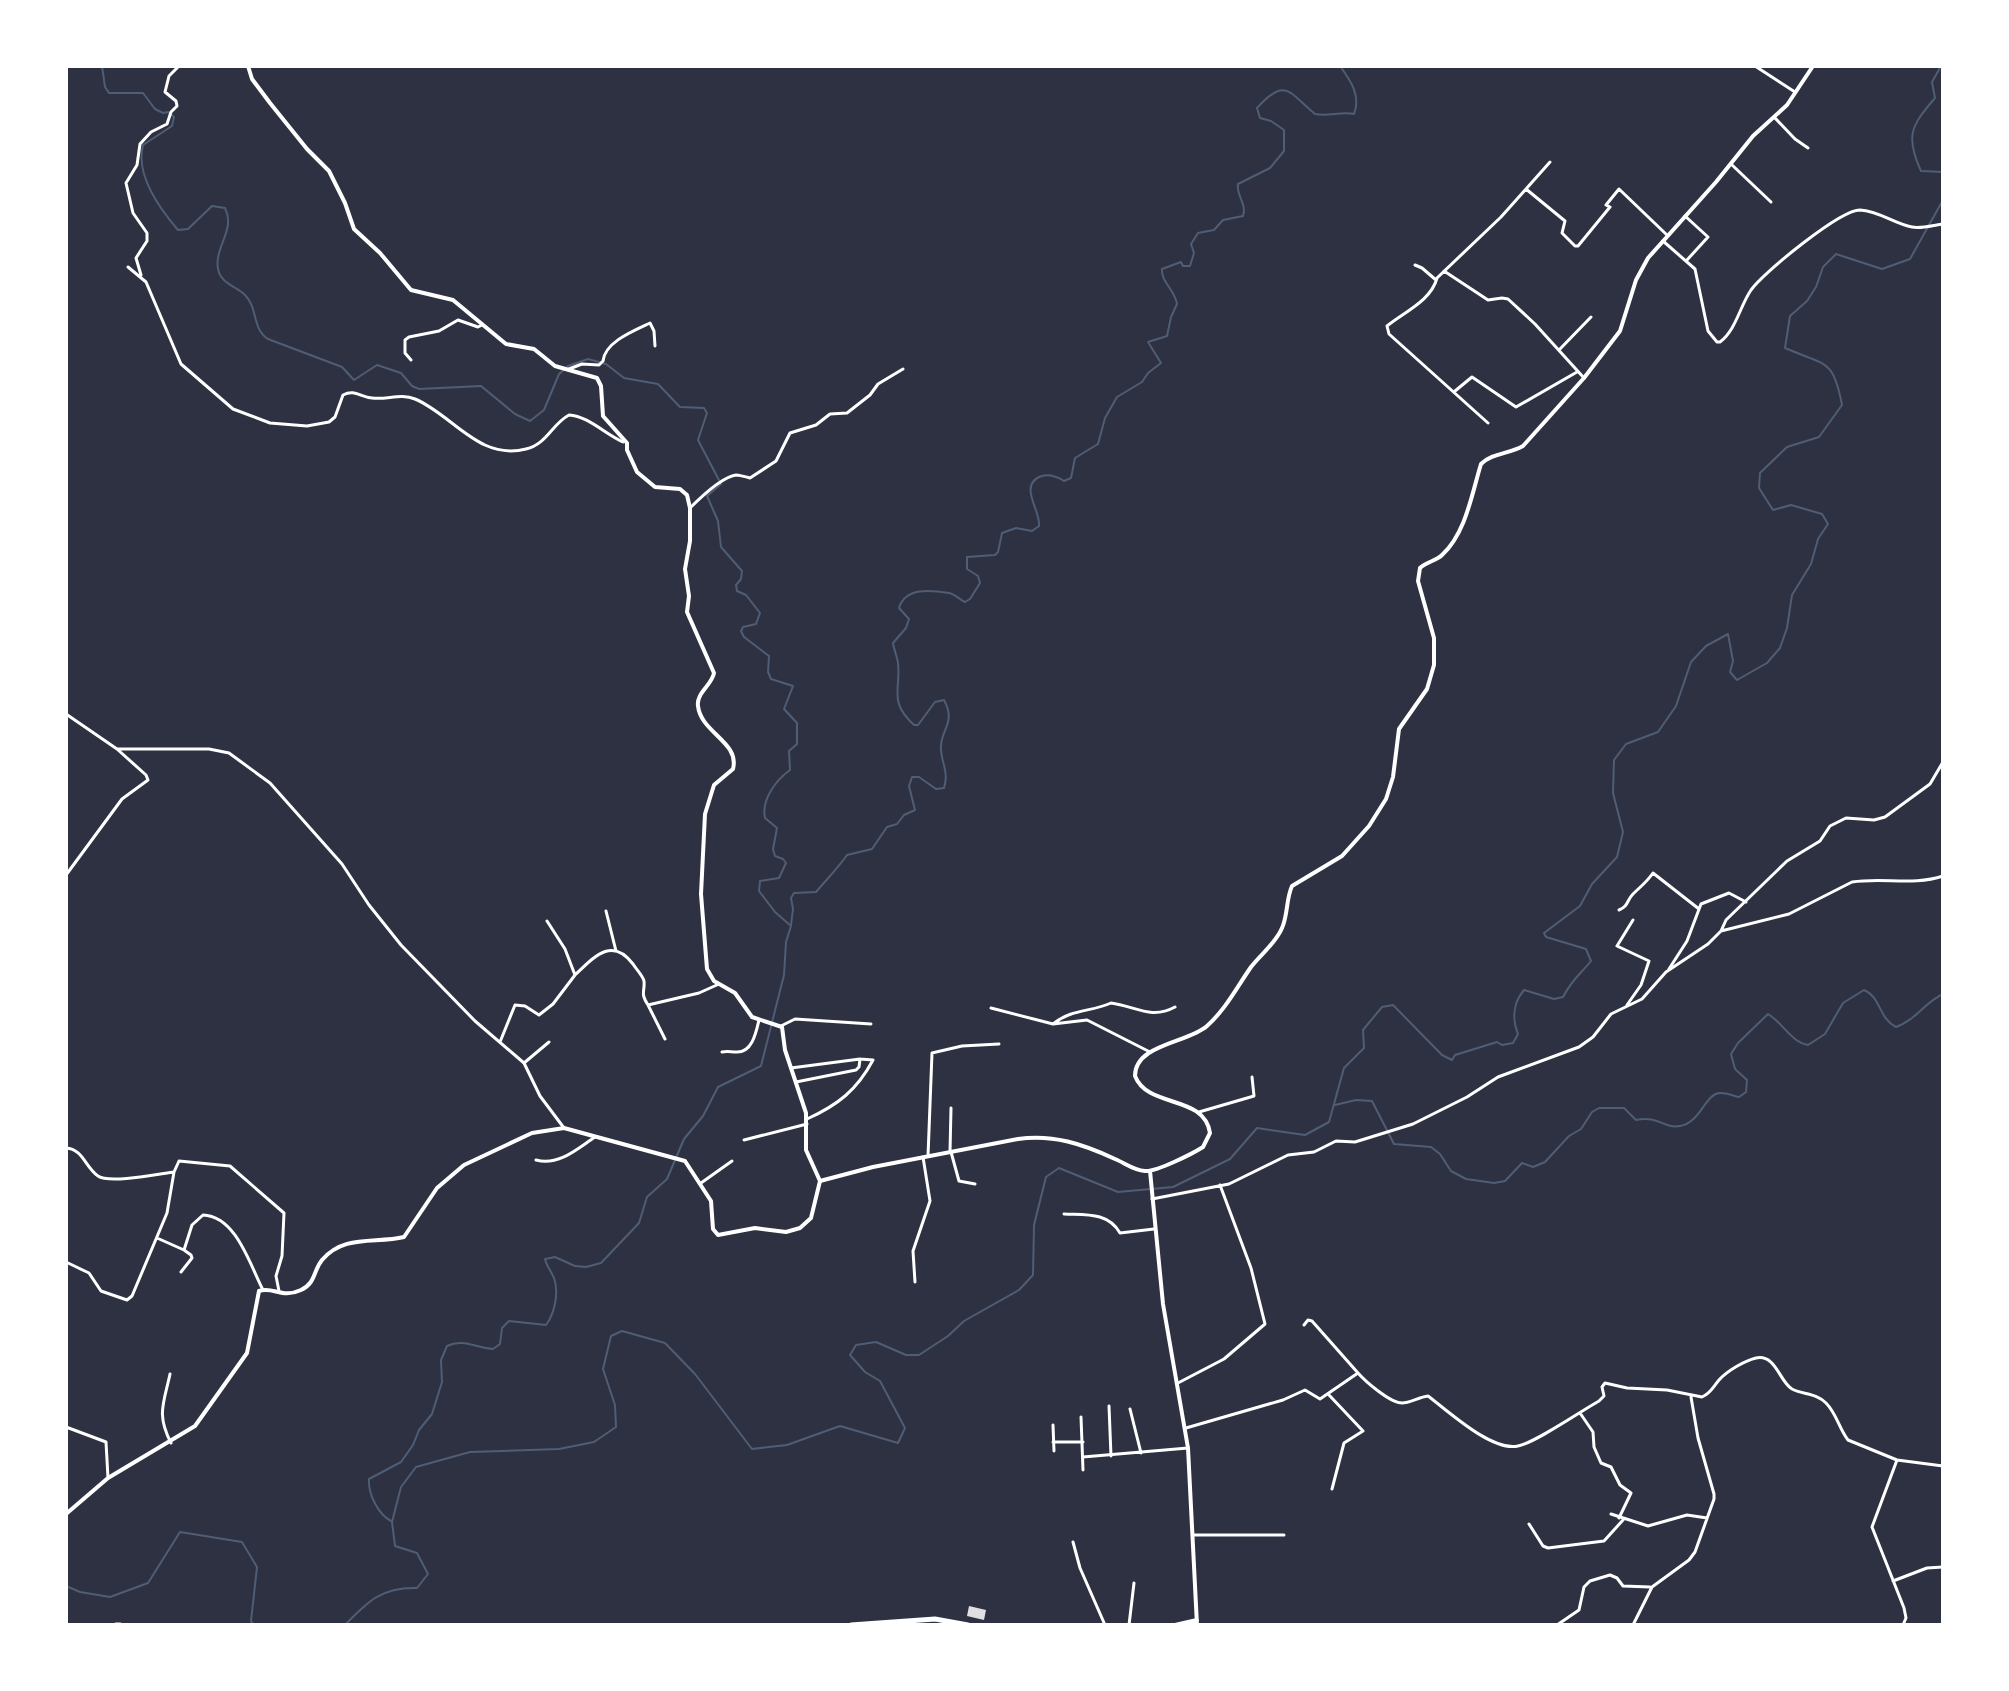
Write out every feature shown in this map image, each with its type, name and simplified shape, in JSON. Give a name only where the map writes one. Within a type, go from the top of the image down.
[{"type":"highway","points":[[851,1625],[935,1619],[968,1625]]},
{"type":"main road","points":[[66,1514],[108,1478],[195,1426],[243,1361],[249,1346],[257,1296],[263,1290],[293,1293],[310,1285],[318,1266],[334,1249],[360,1241],[404,1237],[437,1188],[464,1165],[532,1133],[564,1128],[683,1160],[711,1201],[715,1234],[743,1229],[793,1231],[805,1226],[813,1212],[820,1181],[806,1150],[807,1121],[785,1050],[785,1034],[778,1025],[752,1017],[730,990],[714,981],[707,969],[701,894],[702,841],[712,790],[718,780],[733,769],[734,756],[713,733],[698,708],[699,699],[713,681],[714,673],[687,612],[689,596],[685,569],[690,541],[690,508],[687,495],[682,490],[655,487],[637,472],[627,443],[603,416],[599,381],[593,376],[555,366],[534,349],[506,344],[453,300],[411,290],[380,253],[355,230],[329,171],[270,103],[252,79],[248,66]]},
{"type":"main road","points":[[820,1181],[1038,1136],[1057,1137],[1113,1157],[1132,1168],[1150,1171],[1203,1147],[1210,1133],[1209,1125],[1199,1112],[1151,1093],[1141,1086],[1135,1070],[1150,1052],[1206,1028],[1232,999],[1250,968],[1282,930],[1292,886],[1342,856],[1379,813],[1391,785],[1399,729],[1427,689],[1433,673],[1434,638],[1418,571],[1425,563],[1444,553],[1465,515],[1484,461],[1523,446],[1584,378],[1620,331],[1641,269],[1753,136],[1774,117],[1813,66]]},
{"type":"main road","points":[[1150,1171],[1163,1304],[1186,1428],[1194,1535],[1197,1623],[1175,1625]]},
{"type":"street","points":[[179,66],[169,76],[165,92],[176,101],[177,106],[167,124],[151,132],[140,144],[137,165],[126,183],[133,213],[147,233],[147,241],[136,258],[143,278],[181,364],[214,396],[255,419],[289,426],[329,422],[335,417],[343,395],[354,392],[373,399],[407,396],[491,448],[523,450],[540,444],[569,415],[583,418],[601,431],[627,443]]},
{"type":"street","points":[[1755,66],[1795,92]]},
{"type":"street","points":[[1774,117],[1808,148]]},
{"type":"street","points":[[1488,423],[1386,329],[1391,322],[1422,301],[1444,271],[1501,217],[1550,162]]},
{"type":"street","points":[[1731,164],[1771,202]]},
{"type":"street","points":[[1526,189],[1565,221],[1562,233],[1576,247],[1610,207],[1606,205],[1619,189],[1667,235]]},
{"type":"street","points":[[1663,240],[1695,269],[1708,331],[1720,342],[1730,331],[1752,289],[1790,253],[1841,217],[1860,210],[1913,227],[1943,224]]},
{"type":"street","points":[[1685,216],[1708,237],[1687,260]]},
{"type":"street","points":[[1415,265],[1436,280]]},
{"type":"street","points":[[128,267],[143,278]]},
{"type":"street","points":[[1444,271],[1488,300],[1508,299],[1584,378]]},
{"type":"street","points":[[1559,350],[1591,317]]},
{"type":"street","points":[[411,360],[405,353],[405,340],[409,337],[439,331],[460,319],[478,327],[482,325]]},
{"type":"street","points":[[565,370],[582,364],[599,365],[604,353],[614,343],[650,323],[655,346]]},
{"type":"street","points":[[690,508],[725,480],[738,474],[750,478],[775,462],[782,454],[790,433],[811,427],[830,414],[845,414],[870,395],[878,384],[903,369]]},
{"type":"street","points":[[1455,391],[1472,377],[1516,407],[1577,372]]},
{"type":"street","points":[[66,714],[117,749],[148,780],[122,799],[66,875]]},
{"type":"street","points":[[117,749],[209,749],[229,753],[248,766],[286,799],[321,838],[401,945],[447,994],[524,1063],[540,1096],[564,1128]]},
{"type":"street","points":[[1666,972],[1708,944],[1721,931],[1726,920],[1787,861],[1820,841],[1830,826],[1842,819],[1881,819],[1894,813],[1930,784],[1943,762]]},
{"type":"street","points":[[1619,910],[1642,889],[1653,873],[1699,909]]},
{"type":"street","points":[[1721,931],[1789,914],[1852,882],[1914,882],[1943,876]]},
{"type":"street","points":[[1152,1197],[1240,1181],[1291,1154],[1305,1153],[1336,1141],[1355,1142],[1413,1124],[1467,1097],[1498,1077],[1579,1047],[1593,1037],[1611,1014],[1648,995],[1687,941],[1704,902],[1727,894],[1746,902]]},
{"type":"street","points":[[606,911],[616,951]]},
{"type":"street","points":[[1625,1007],[1641,985],[1649,961],[1617,946],[1633,920]]},
{"type":"street","points":[[547,921],[565,949],[575,975]]},
{"type":"street","points":[[500,1042],[515,1005],[525,1006],[539,1015],[600,953],[616,951],[626,955],[643,978],[641,990],[665,1039]]},
{"type":"street","points":[[648,1005],[688,996],[719,984]]},
{"type":"street","points":[[1053,1024],[1070,1013],[1096,1010],[1111,1003],[1148,1014],[1163,1013],[1175,1007]]},
{"type":"street","points":[[991,1008],[1053,1024],[1087,1020],[1150,1052]]},
{"type":"street","points":[[778,1025],[795,1019],[871,1024]]},
{"type":"street","points":[[722,1052],[738,1053],[747,1048],[761,1021]]},
{"type":"street","points":[[524,1063],[549,1042]]},
{"type":"street","points":[[915,1282],[913,1251],[930,1205],[925,1157],[932,1053],[962,1046],[999,1044]]},
{"type":"street","points":[[796,1082],[856,1070],[860,1059]]},
{"type":"street","points":[[744,1140],[807,1121],[836,1105],[851,1093],[873,1060],[791,1068]]},
{"type":"street","points":[[1199,1112],[1254,1096],[1252,1077]]},
{"type":"street","points":[[951,1108],[950,1152],[959,1181],[975,1184]]},
{"type":"street","points":[[536,1160],[558,1160],[595,1137]]},
{"type":"street","points":[[66,1148],[77,1150],[100,1178],[174,1172]]},
{"type":"street","points":[[66,1262],[89,1273],[101,1291],[127,1300],[132,1296],[167,1213],[179,1161],[229,1165],[282,1211],[282,1256],[276,1276],[281,1294]]},
{"type":"street","points":[[701,1183],[732,1161]]},
{"type":"street","points":[[1177,1383],[1224,1359],[1265,1324],[1251,1268],[1220,1185]]},
{"type":"street","points":[[1064,1214],[1098,1216],[1113,1223],[1120,1233],[1154,1229]]},
{"type":"street","points":[[184,1250],[195,1220],[203,1215],[211,1216],[234,1234],[263,1290]]},
{"type":"street","points":[[156,1238],[184,1250],[192,1258],[181,1272]]},
{"type":"street","points":[[1304,1325],[1308,1320],[1312,1321],[1365,1381],[1393,1400],[1402,1403],[1428,1396],[1471,1429],[1495,1443],[1510,1447],[1530,1442],[1603,1398],[1602,1387],[1605,1383],[1691,1396],[1707,1395],[1733,1369],[1757,1358],[1766,1359],[1780,1371],[1792,1388],[1812,1394],[1828,1405],[1848,1440],[1897,1460],[1943,1466]]},
{"type":"street","points":[[1186,1428],[1283,1400],[1305,1390],[1318,1399],[1358,1373]]},
{"type":"street","points":[[170,1374],[161,1416],[171,1443]]},
{"type":"street","points":[[1327,1394],[1363,1431],[1344,1443],[1332,1489]]},
{"type":"street","points":[[1633,1625],[1652,1587],[1689,1560],[1700,1544],[1714,1494],[1698,1438],[1691,1396]]},
{"type":"street","points":[[1109,1406],[1111,1456]]},
{"type":"street","points":[[1130,1409],[1141,1453]]},
{"type":"street","points":[[1529,1524],[1543,1546],[1548,1548],[1604,1541],[1621,1519],[1631,1493],[1620,1485],[1611,1467],[1601,1463],[1594,1447],[1593,1432],[1579,1412]]},
{"type":"street","points":[[1081,1417],[1083,1470]]},
{"type":"street","points":[[1053,1425],[1054,1451]]},
{"type":"street","points":[[66,1427],[106,1442],[108,1478]]},
{"type":"street","points":[[1053,1442],[1083,1442]]},
{"type":"street","points":[[1083,1457],[1188,1448]]},
{"type":"street","points":[[1897,1460],[1872,1523],[1906,1612],[1903,1625]]},
{"type":"street","points":[[1611,1514],[1648,1526],[1687,1515],[1707,1518]]},
{"type":"street","points":[[1194,1535],[1284,1535]]},
{"type":"street","points":[[1073,1542],[1080,1568],[1105,1625]]},
{"type":"street","points":[[1893,1581],[1927,1568],[1943,1567]]},
{"type":"street","points":[[1557,1625],[1579,1610],[1584,1587],[1590,1581],[1610,1575],[1623,1586],[1652,1587]]},
{"type":"street","points":[[1129,1625],[1134,1583]]},
{"type":"building","points":[[969,1606],[986,1610],[984,1620],[967,1616]]},
{"type":"waterway","points":[[102,66],[109,93],[143,93],[155,109],[174,117],[172,126],[143,145],[142,168],[150,190],[178,230],[188,229],[212,206],[225,208],[228,224],[219,253],[218,269],[225,281],[249,300],[259,330],[268,339],[342,367],[354,380],[377,365],[401,373],[412,386],[419,389],[481,386],[515,414],[530,421],[544,410],[559,374],[568,366],[588,359],[606,364],[624,378],[658,384],[680,407],[704,408],[707,413],[698,440],[721,484],[707,496],[718,521],[721,547],[742,571],[736,585],[737,591],[746,595],[760,613],[756,624],[743,627],[741,631],[744,637],[769,656],[771,679],[793,686],[784,709],[797,723],[797,744],[789,751],[790,770],[771,791],[764,811],[765,818],[777,828],[773,849],[775,856],[786,863],[779,878],[760,881],[759,891],[791,926],[786,942],[784,975],[761,1066],[718,1087],[703,1116],[684,1139],[667,1179],[647,1197],[639,1223],[601,1263],[586,1267],[575,1266],[555,1257],[545,1259],[556,1290],[554,1309],[546,1325],[509,1321],[502,1328],[500,1344],[493,1349],[464,1343],[447,1346],[441,1360],[442,1382],[432,1414],[401,1462],[369,1479],[375,1503],[391,1521]]},
{"type":"waterway","points":[[791,925],[791,898],[794,893],[816,892],[847,855],[872,849],[887,827],[897,824],[904,815],[915,810],[909,786],[912,777],[919,777],[936,789],[944,788],[946,773],[941,743],[949,715],[944,700],[935,702],[918,725],[906,717],[898,702],[898,663],[893,643],[906,628],[909,619],[899,608],[902,601],[913,593],[927,591],[951,594],[965,602],[980,583],[978,576],[967,569],[967,557],[995,555],[1002,533],[1016,528],[1032,531],[1039,526],[1031,493],[1033,481],[1046,475],[1064,481],[1071,478],[1075,458],[1098,444],[1105,418],[1117,397],[1142,382],[1161,363],[1148,342],[1167,336],[1177,304],[1162,269],[1181,262],[1183,266],[1190,266],[1194,253],[1191,244],[1198,233],[1214,230],[1223,220],[1243,216],[1238,184],[1270,168],[1284,151],[1284,130],[1260,118],[1257,108],[1281,90],[1293,94],[1315,114],[1354,114],[1356,95],[1340,66]]},
{"type":"waterway","points":[[1941,66],[1932,82],[1935,98],[1920,116],[1912,140],[1921,171],[1943,172]]},
{"type":"waterway","points":[[345,1625],[376,1597],[394,1590],[417,1588],[428,1574],[417,1553],[395,1546],[392,1522],[401,1487],[416,1467],[470,1452],[559,1449],[594,1442],[616,1427],[615,1405],[603,1369],[611,1336],[622,1331],[665,1343],[695,1374],[752,1449],[787,1445],[840,1426],[898,1443],[905,1428],[880,1381],[865,1372],[850,1355],[856,1345],[876,1342],[906,1355],[919,1355],[964,1321],[1019,1290],[1033,1275],[1034,1225],[1046,1177],[1059,1168],[1118,1192],[1173,1187],[1230,1159],[1257,1128],[1305,1135],[1329,1122],[1344,1068],[1364,1048],[1363,1030],[1382,1007],[1393,1005],[1442,1055],[1452,1060],[1455,1055],[1497,1042],[1502,1045],[1513,1043],[1518,1034],[1514,1017],[1516,1006],[1524,990],[1554,999],[1563,997],[1591,961],[1586,949],[1546,937],[1544,933],[1580,906],[1592,884],[1617,857],[1623,832],[1613,793],[1614,760],[1626,744],[1658,732],[1676,706],[1691,662],[1706,646],[1728,634],[1733,661],[1730,672],[1737,680],[1767,663],[1780,648],[1787,628],[1792,595],[1811,564],[1818,539],[1828,524],[1822,514],[1791,505],[1773,510],[1759,488],[1760,473],[1787,447],[1819,437],[1842,405],[1831,371],[1819,362],[1785,348],[1790,316],[1807,301],[1823,267],[1836,254],[1882,269],[1910,259],[1943,200]]},
{"type":"waterway","points":[[1335,1105],[1356,1100],[1372,1101],[1394,1144],[1431,1147],[1440,1154],[1451,1171],[1466,1179],[1494,1183],[1505,1181],[1522,1163],[1533,1167],[1545,1162],[1599,1108],[1624,1108],[1636,1120],[1650,1119],[1669,1126],[1680,1126],[1693,1120],[1714,1095],[1724,1093],[1739,1097],[1746,1092],[1747,1080],[1735,1069],[1731,1054],[1768,1014],[1797,1040],[1808,1045],[1825,1034],[1843,1003],[1864,990],[1870,993],[1886,1019],[1896,1027],[1943,994]]},
{"type":"waterway","points":[[66,1586],[80,1592],[110,1597],[148,1583],[180,1532],[242,1542],[257,1567],[251,1621],[254,1625]]}]
